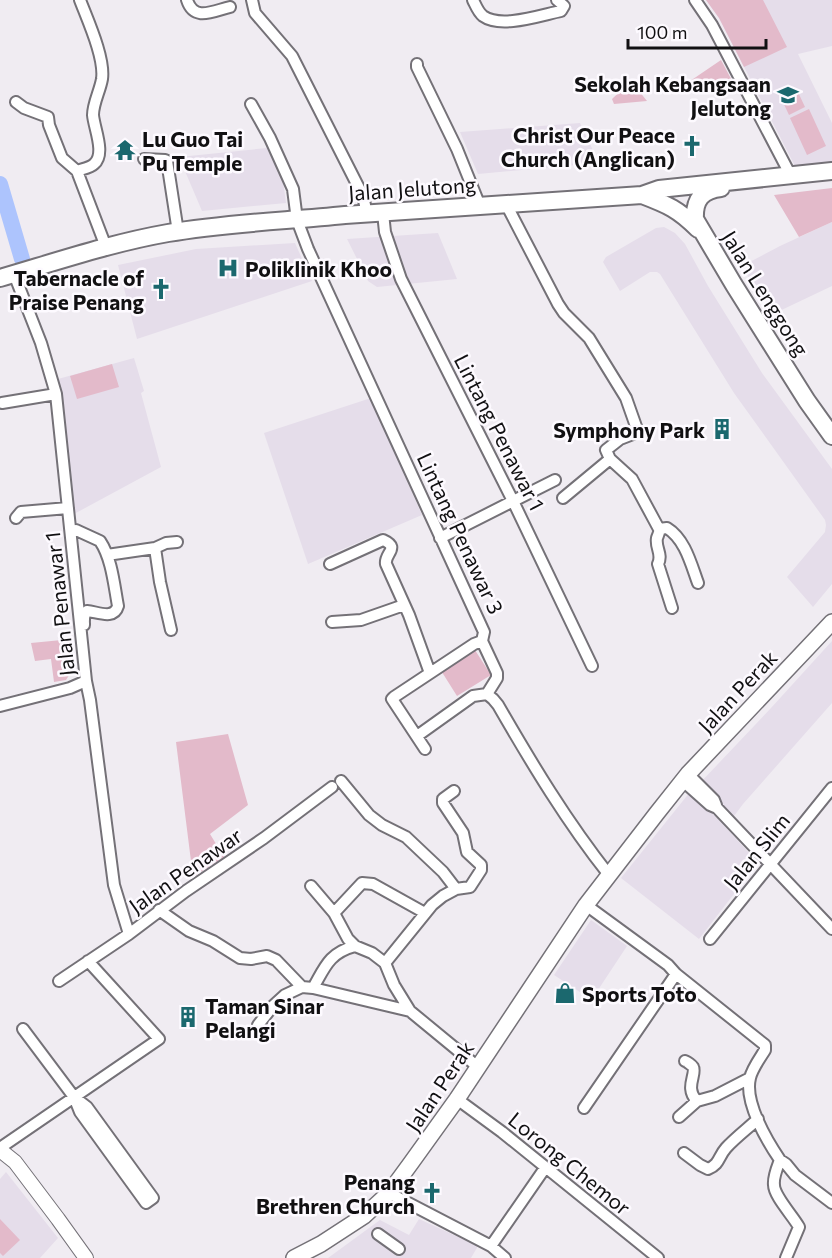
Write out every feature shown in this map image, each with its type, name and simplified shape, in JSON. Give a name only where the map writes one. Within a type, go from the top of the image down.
[{"type":"main road","name":"Jalan Jelutong","points":[[7,276],[106,247],[178,232],[243,223],[642,195],[659,189],[832,173]]},
{"type":"main road","name":"Jalan Lenggong","points":[[832,173],[709,189],[699,200],[695,210],[695,219],[703,234],[807,401],[832,436]]},
{"type":"main road","name":"Jalan Lenggong","points":[[642,195],[663,202],[678,211],[703,234]]},
{"type":"main road","name":"Jalan Perak","points":[[294,1258],[321,1244],[364,1216],[389,1193],[457,1099],[586,905],[685,777],[832,622]]},
{"type":"street","points":[[77,171],[91,166],[98,158],[99,142],[93,116],[102,79],[102,65],[80,0]]},
{"type":"street","points":[[187,0],[189,8],[195,13],[202,14],[230,7]]},
{"type":"street","name":"Lintang Penawar 1","points":[[252,0],[255,13],[292,56],[363,196],[385,232],[401,279],[513,501],[592,666]]},
{"type":"street","points":[[473,0],[484,17],[499,22],[561,10],[563,2]]},
{"type":"street","points":[[695,0],[712,25],[791,176]]},
{"type":"street","points":[[417,64],[457,149],[480,206]]},
{"type":"street","points":[[16,102],[24,108],[48,117],[62,158],[77,171],[106,247]]},
{"type":"street","name":"Lintang Penawar 3","points":[[250,104],[270,138],[293,189],[297,220],[308,249],[484,632],[482,641],[497,673],[497,678],[486,694]]},
{"type":"street","points":[[144,159],[167,161],[178,232]]},
{"type":"street","points":[[506,204],[558,304],[589,338],[626,398],[638,432],[620,439],[606,450],[610,459],[632,479],[659,529],[660,534],[657,541],[661,558],[658,563],[672,608]]},
{"type":"street","name":"Jalan Penawar 1","points":[[7,276],[41,343],[56,394],[86,681],[114,885],[129,934]]},
{"type":"street","points":[[2,403],[56,394]]},
{"type":"street","points":[[563,498],[610,459]]},
{"type":"street","points":[[440,538],[555,480]]},
{"type":"street","points":[[16,518],[21,512],[68,507]]},
{"type":"street","points":[[659,529],[667,528],[675,534],[687,552],[698,583]]},
{"type":"street","points":[[0,706],[70,688],[86,681],[90,675],[84,613],[87,611],[106,615],[117,611],[118,606],[107,555],[100,541],[76,530]]},
{"type":"street","points":[[330,564],[383,540],[388,543],[392,552],[384,561],[409,615],[430,673]]},
{"type":"street","points":[[107,555],[155,548],[166,543],[177,542]]},
{"type":"street","points":[[155,548],[171,630]]},
{"type":"street","points":[[332,622],[361,620],[404,605]]},
{"type":"street","points":[[425,749],[392,699],[474,644],[482,641]]},
{"type":"street","points":[[417,736],[473,696],[486,694],[493,699],[541,779],[609,875]]},
{"type":"street","points":[[685,777],[714,800],[717,808],[832,929]]},
{"type":"street","name":"Jalan Penawar","points":[[58,981],[259,842],[336,784],[382,825],[406,837],[443,872],[456,889]]},
{"type":"street","name":"Jalan Slim","points":[[710,939],[832,788]]},
{"type":"street","points":[[385,963],[425,913],[443,896],[456,889],[470,887],[482,868],[467,852],[463,833],[443,803],[443,800],[454,791]]},
{"type":"street","points":[[334,913],[363,883],[367,883],[373,884],[425,913]]},
{"type":"street","points":[[312,886],[334,913],[348,939],[355,946],[372,953],[385,963],[394,985],[410,1011],[478,1067]]},
{"type":"street","points":[[586,905],[668,964],[676,974],[765,1045],[765,1050],[750,1078],[750,1098],[758,1119],[780,1160],[795,1175],[832,1203]]},
{"type":"street","points":[[159,910],[189,931],[213,941],[240,958],[251,959],[267,956],[276,960],[307,987],[410,1011]]},
{"type":"street","points":[[258,1025],[273,1006],[285,996],[307,987],[336,953],[355,946]]},
{"type":"street","points":[[0,1150],[159,1039],[88,961]]},
{"type":"street","points":[[584,1108],[676,974]]},
{"type":"street","points":[[23,1029],[74,1097],[80,1112],[146,1203],[153,1198],[87,1107],[74,1097]]},
{"type":"street","points":[[685,1060],[693,1066],[691,1086],[697,1101]]},
{"type":"street","points":[[679,1117],[697,1101],[715,1096],[750,1078]]},
{"type":"street","name":"Lorong Chemor","points":[[457,1099],[502,1132],[658,1258]]},
{"type":"street","points":[[684,1153],[700,1166],[708,1169],[715,1166],[727,1147],[758,1119]]},
{"type":"street","points":[[0,1150],[8,1167],[78,1258]]},
{"type":"street","points":[[0,1150],[15,1161],[86,1258]]},
{"type":"street","points":[[780,1160],[773,1184],[782,1202],[800,1227],[786,1258]]},
{"type":"street","points":[[491,1246],[545,1168]]},
{"type":"street","points":[[389,1193],[491,1246],[505,1258]]},
{"type":"street","points":[[378,1234],[399,1249]]},
{"type":"shaded area","name":"Sekolah Kebangsaan Jelutong","points":[[706,0],[832,0],[832,46],[798,54],[832,123],[832,162],[796,168],[719,18]]},
{"type":"shaded area","points":[[706,0],[763,0],[787,47],[744,67],[719,18]]},
{"type":"shaded area","points":[[721,60],[736,88],[671,94]]},
{"type":"shaded area","points":[[631,81],[647,101],[614,104],[612,99]]},
{"type":"shaded area","points":[[797,90],[805,107],[789,115],[781,98]]},
{"type":"shaded area","points":[[809,109],[826,146],[807,155],[790,118]]},
{"type":"shaded area","points":[[580,123],[599,163],[478,174],[460,132]]},
{"type":"shaded area","points":[[267,148],[283,181],[286,203],[202,211],[179,157]]},
{"type":"shaded area","points":[[832,188],[832,222],[799,237],[774,195]]},
{"type":"shaded area","points":[[832,222],[832,286],[771,315],[742,266]]},
{"type":"shaded area","points":[[664,227],[675,233],[685,244],[762,373],[832,469],[832,584],[813,607],[787,577],[825,532],[825,520],[734,393],[660,274],[650,272],[620,291],[603,262],[606,257],[656,228]]},
{"type":"shaded area","points":[[438,233],[457,279],[377,287],[368,281],[347,239]]},
{"type":"shaded area","points":[[295,243],[312,281],[137,339],[118,265],[196,249]]},
{"type":"shaded area","points":[[134,358],[161,467],[74,514],[61,389],[58,379]]},
{"type":"shaded area","points":[[112,364],[119,387],[77,399],[70,376]]},
{"type":"shaded area","points":[[371,398],[422,515],[308,564],[264,433]]},
{"type":"shaded area","points":[[72,639],[75,666],[66,680],[54,682],[51,659],[35,661],[31,643]]},
{"type":"shaded area","points":[[832,641],[832,703],[734,816],[700,783]]},
{"type":"shaded area","points":[[473,647],[491,675],[457,696],[440,669]]},
{"type":"shaded area","points":[[228,734],[248,805],[210,834],[224,857],[193,877],[176,742]]},
{"type":"shaded area","points":[[690,792],[751,855],[751,872],[699,939],[621,878]]},
{"type":"shaded area","points":[[591,920],[627,946],[594,996],[586,996],[554,975]]},
{"type":"shaded area","points":[[6,1172],[58,1238],[40,1258],[0,1258],[0,1179]]},
{"type":"shaded area","points":[[0,1219],[20,1240],[3,1256],[0,1253]]},
{"type":"shaded area","points":[[419,1219],[478,1246],[471,1258],[328,1258],[380,1220],[409,1235]]},
{"type":"waterway","points":[[0,184],[22,259]]},
{"type":"place","name":"Sekolah Kebangsaan Jelutong","points":[[788,95]]},
{"type":"place","name":"Christ Our Peace Church (Anglican)","points":[[692,146]]},
{"type":"place","name":"Lu Guo Tai Pu Temple","points":[[125,150]]},
{"type":"place","name":"Poliklinik Khoo","points":[[228,268]]},
{"type":"place","name":"Tabernacle of Praise Penang","points":[[161,289]]},
{"type":"place","name":"Symphony Park","points":[[722,429]]},
{"type":"place","name":"Sports Toto","points":[[565,993]]},
{"type":"place","name":"Taman Sinar Pelangi","points":[[188,1017]]},
{"type":"place","name":"Penang Brethren Church","points":[[432,1193]]}]
